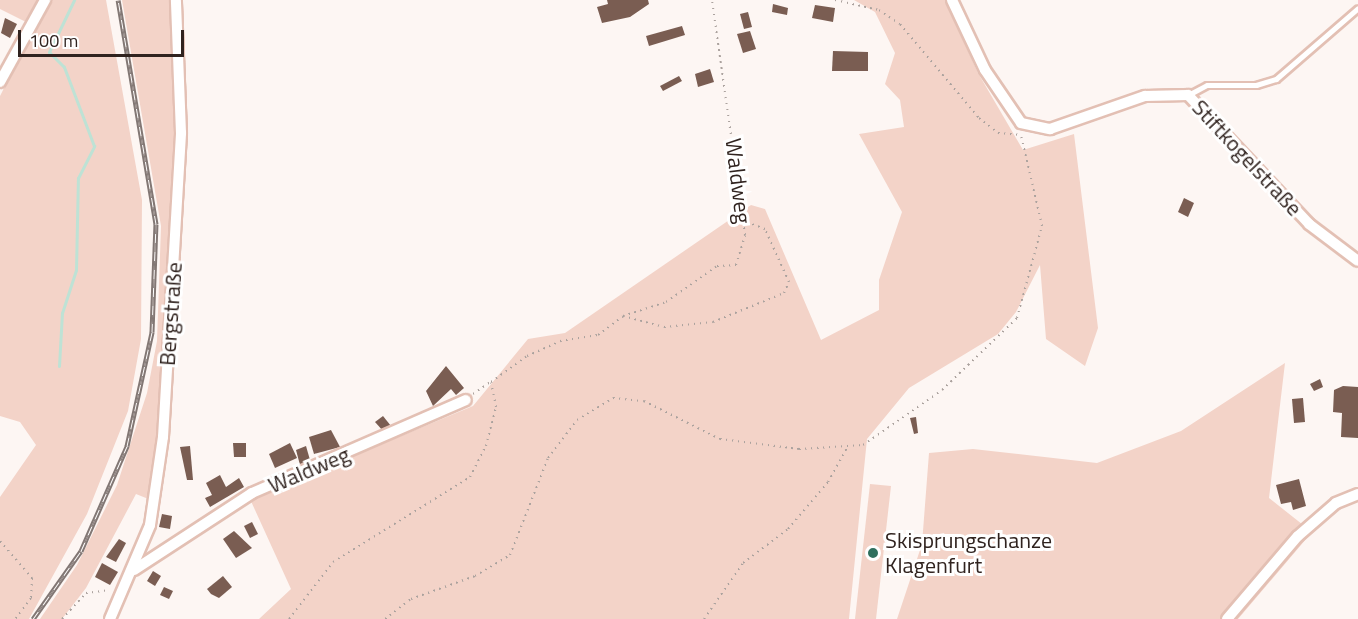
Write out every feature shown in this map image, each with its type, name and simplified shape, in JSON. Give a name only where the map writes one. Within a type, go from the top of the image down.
[{"type":"street","points":[[0,82],[45,0]]},
{"type":"street","name":"Bergstraße","points":[[110,619],[124,586],[134,570],[150,525],[163,437],[181,133],[176,0]]},
{"type":"street","points":[[952,0],[984,70],[1021,123]]},
{"type":"street","name":"Stiftkogelstraße","points":[[1021,123],[1057,128],[1145,96],[1188,95],[1309,224],[1358,261]]},
{"type":"street","name":"Waldweg","points":[[134,570],[252,494],[466,400]]},
{"type":"street","points":[[1227,619],[1298,536],[1336,503],[1358,494]]},
{"type":"lane","points":[[1188,95],[1207,85],[1256,85],[1276,79],[1358,8]]},
{"type":"path","name":"Waldweg","points":[[466,400],[527,356],[560,341],[598,335],[623,316],[666,302],[717,266],[736,265],[745,235],[712,0]]},
{"type":"path","points":[[836,0],[879,10],[900,24],[979,118],[998,133],[1020,135]]},
{"type":"path","points":[[385,619],[411,599],[475,576],[510,555],[548,458],[577,420],[613,398],[644,401],[720,439],[799,449],[863,445],[942,390],[1017,318],[1042,226],[1020,135],[1021,123]]},
{"type":"path","points":[[623,316],[664,327],[713,322],[784,293],[789,282],[765,229],[743,221]]},
{"type":"path","points":[[289,619],[333,562],[470,477],[486,446],[496,407],[491,382]]},
{"type":"path","points":[[704,619],[743,563],[788,529],[828,482],[848,446]]},
{"type":"path","points":[[0,542],[32,578],[31,598],[15,619]]},
{"type":"path","points":[[62,619],[87,593],[124,586]]},
{"type":"shaded area","points":[[0,0],[37,0],[26,22],[0,9]]},
{"type":"shaded area","points":[[49,0],[106,0],[142,200],[141,339],[128,411],[87,514],[29,619],[0,619],[0,497],[36,445],[20,422],[0,416],[0,96]]},
{"type":"shaded area","points":[[122,0],[172,0],[178,129],[160,435],[151,500],[136,494],[86,588],[62,619],[40,619],[77,565],[117,485],[147,393],[157,341],[161,226]]},
{"type":"shaded area","points":[[854,0],[945,0],[978,73],[1023,150],[1074,134],[1098,328],[1085,366],[1046,339],[1040,265],[1016,312],[998,334],[909,388],[867,439],[849,619],[259,619],[291,589],[250,499],[473,406],[528,339],[565,333],[751,205],[765,209],[821,340],[879,310],[879,280],[902,212],[859,134],[904,127],[900,100],[885,84],[895,53],[875,12]]},
{"type":"shaded area","points":[[1285,363],[1269,498],[1312,532],[1238,619],[897,619],[922,544],[929,453],[973,449],[1097,463],[1181,431]]},
{"type":"shaded area","name":"Skisprungschanze Klagenfurt","points":[[870,484],[891,486],[876,619],[855,619]]},
{"type":"building","points":[[607,0],[648,0],[649,4],[630,17],[602,23],[597,7],[608,4]]},
{"type":"building","points":[[773,4],[788,8],[787,15],[772,12]]},
{"type":"building","points":[[815,5],[835,8],[833,22],[812,18]]},
{"type":"building","points":[[748,12],[752,27],[744,29],[740,14]]},
{"type":"building","points":[[5,18],[17,24],[10,38],[1,33]]},
{"type":"building","points":[[682,26],[685,35],[649,46],[646,36]]},
{"type":"building","points":[[750,31],[756,49],[743,53],[737,34]]},
{"type":"building","points":[[833,51],[868,52],[868,71],[832,71]]},
{"type":"building","points":[[710,69],[714,82],[698,87],[695,74]]},
{"type":"building","points":[[679,76],[682,81],[663,91],[660,86]]},
{"type":"building","points":[[1184,198],[1194,203],[1188,217],[1178,212]]},
{"type":"building","points":[[446,366],[464,388],[456,395],[451,389],[433,406],[426,391]]},
{"type":"building","points":[[1320,379],[1323,387],[1314,391],[1310,384]]},
{"type":"building","points":[[1343,386],[1358,387],[1358,438],[1341,437],[1342,413],[1333,412],[1334,390]]},
{"type":"building","points":[[1303,398],[1305,422],[1294,423],[1292,399]]},
{"type":"building","points":[[383,416],[391,426],[384,432],[375,422]]},
{"type":"building","points":[[916,417],[918,433],[914,434],[910,418]]},
{"type":"building","points":[[331,430],[340,447],[314,454],[309,437]]},
{"type":"building","points":[[233,443],[246,443],[246,457],[234,457]]},
{"type":"building","points":[[290,443],[297,458],[275,468],[269,454]]},
{"type":"building","points":[[190,446],[193,480],[187,480],[180,447]]},
{"type":"building","points":[[306,446],[310,460],[300,465],[296,450]]},
{"type":"building","points":[[220,475],[226,487],[239,478],[244,487],[210,507],[205,498],[212,495],[206,483]]},
{"type":"building","points":[[1299,479],[1306,506],[1293,510],[1291,502],[1281,504],[1276,485]]},
{"type":"building","points":[[162,514],[172,516],[170,529],[159,527]]},
{"type":"building","points":[[252,522],[258,534],[250,538],[244,526]]},
{"type":"building","points":[[234,531],[252,548],[236,558],[223,539]]},
{"type":"building","points":[[119,539],[126,543],[116,562],[106,557]]},
{"type":"building","points":[[102,563],[118,572],[110,585],[95,577]]},
{"type":"building","points":[[153,571],[161,576],[155,586],[147,581]]},
{"type":"building","points":[[223,576],[232,587],[219,598],[207,589]]},
{"type":"building","points":[[164,587],[173,591],[169,599],[160,595]]},
{"type":"waterway","points":[[59,366],[62,313],[76,270],[78,178],[94,146],[64,67],[49,52],[74,0]]},
{"type":"railway","points":[[33,619],[81,551],[127,446],[152,332],[156,224],[118,0]]},
{"type":"place","name":"Skisprungschanze Klagenfurt","points":[[873,553]]}]
